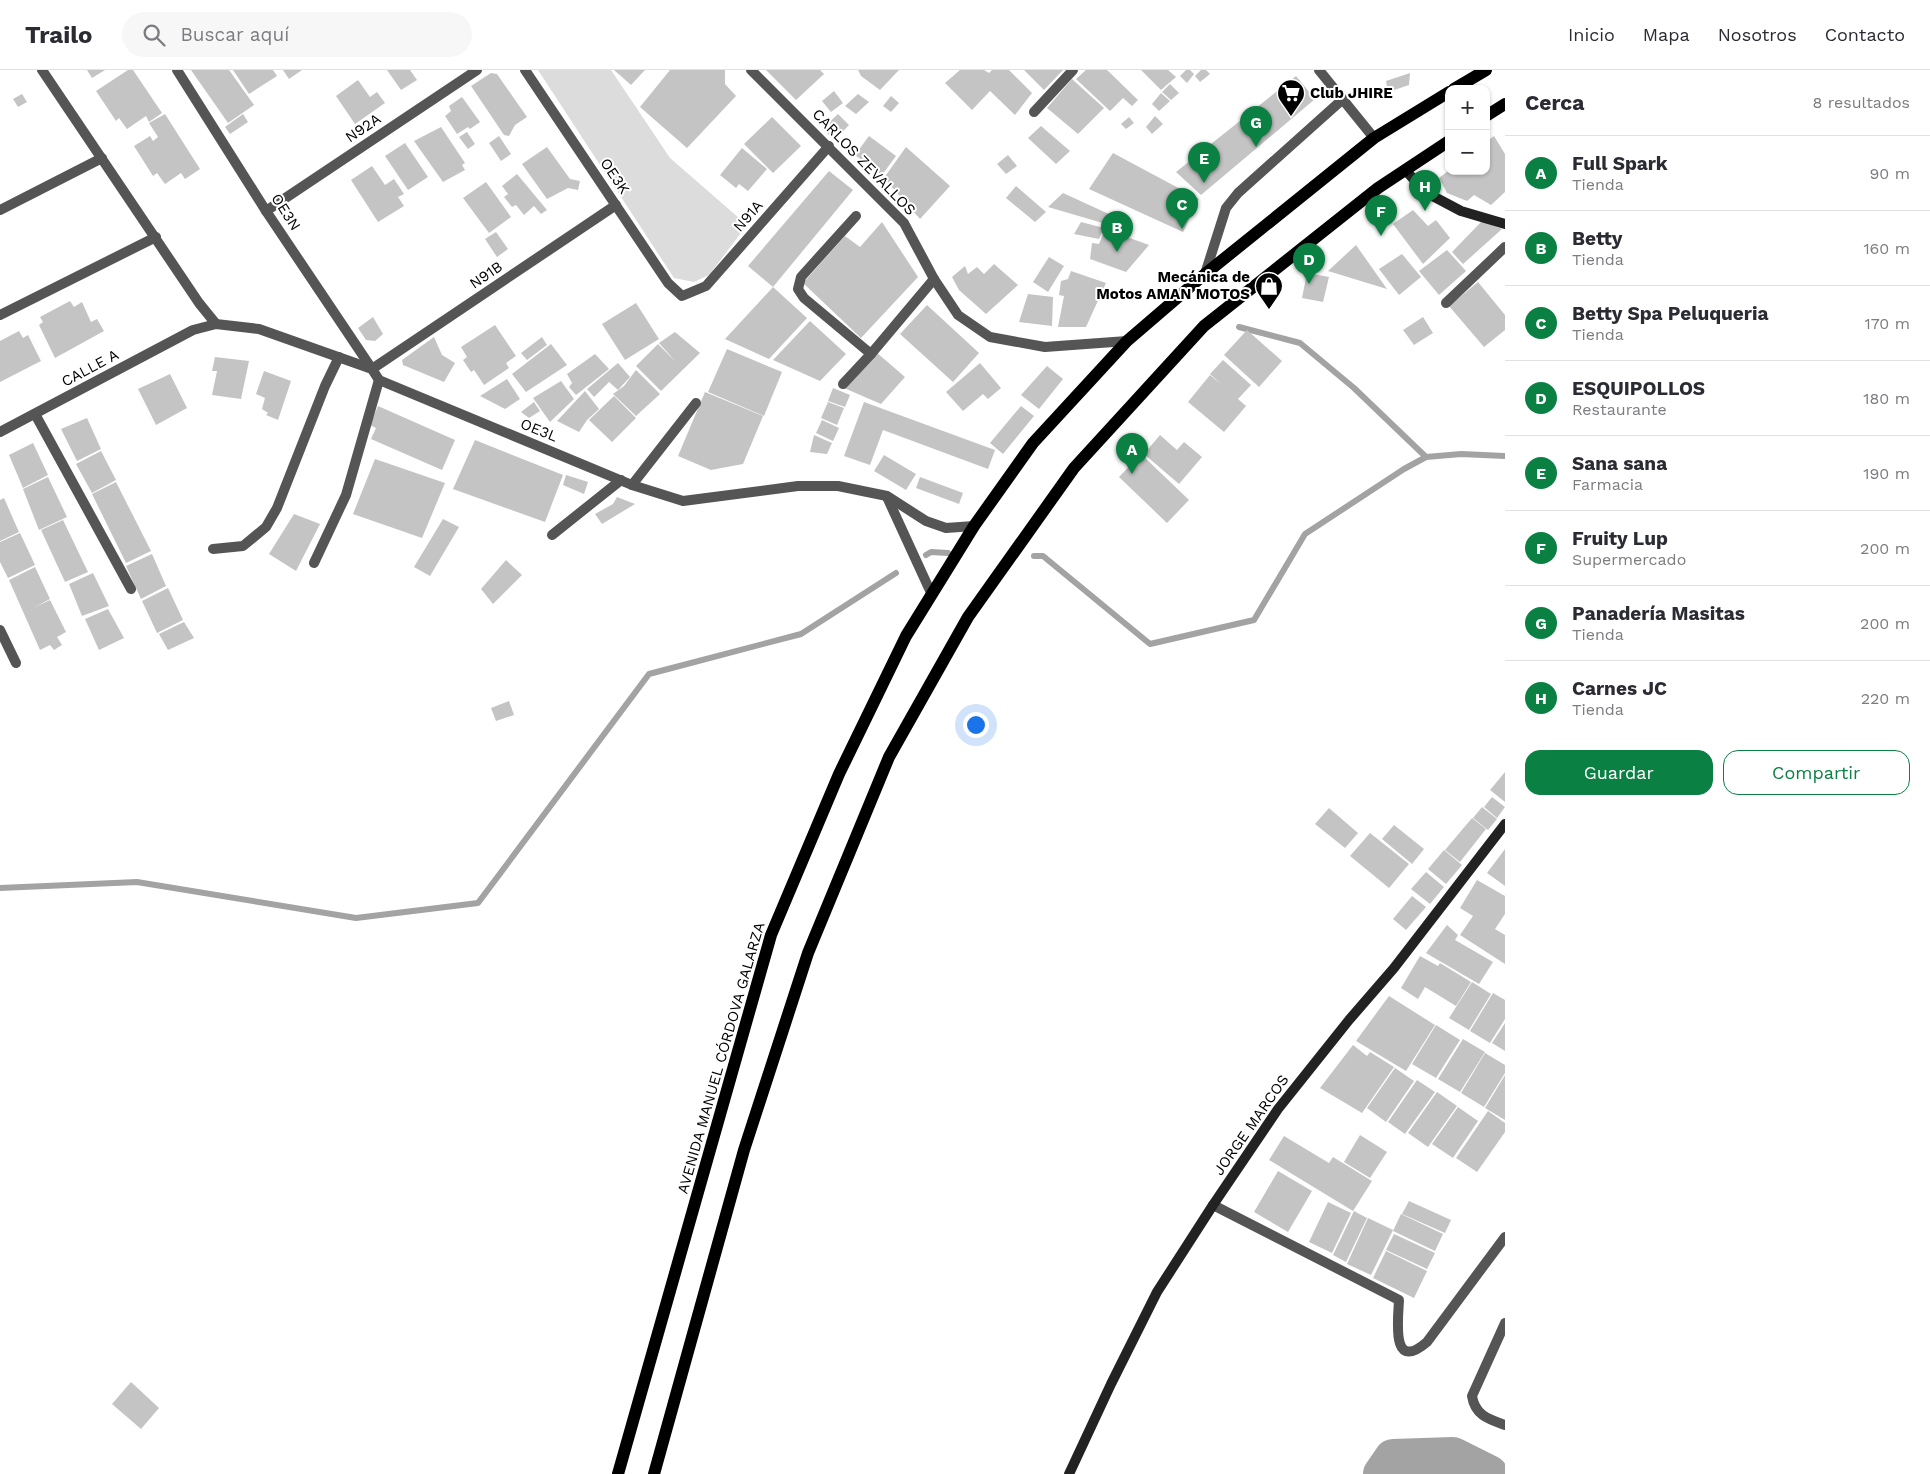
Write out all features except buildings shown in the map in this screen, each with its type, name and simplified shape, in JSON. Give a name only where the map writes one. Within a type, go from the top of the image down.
[{"type":"main road","points":[[1461,85],[1486,70]]},
{"type":"main road","name":"AVENIDA MANUEL CÓRDOVA GALARZA","points":[[618,1474],[771,935],[839,774],[906,636],[974,526],[1033,443],[1127,341],[1205,274],[1374,138],[1445,94]]},
{"type":"main road","points":[[1490,113],[1505,104]]},
{"type":"main road","points":[[654,1474],[744,1150],[808,954],[889,757],[968,617],[1074,468],[1204,326],[1378,188],[1445,144]]},
{"type":"main road","points":[[1405,170],[1427,193],[1461,211],[1505,224]]},
{"type":"main road","name":"JORGE MARCOS","points":[[1069,1474],[1157,1292],[1213,1205],[1278,1109],[1349,1020],[1394,968],[1505,824]]},
{"type":"street","points":[[42,70],[156,236],[199,303],[216,324],[259,329],[372,369],[379,380],[346,495],[314,563]]},
{"type":"street","name":"OE3N","points":[[177,70],[266,211],[372,369]]},
{"type":"street","name":"N92A","points":[[266,211],[477,70]]},
{"type":"street","name":"OE3K","points":[[525,70],[668,283],[682,296]]},
{"type":"street","name":"CARLOS ZEVALLOS","points":[[751,70],[904,223],[934,279],[958,314],[990,337],[1045,347],[1127,341]]},
{"type":"street","points":[[1034,112],[1072,70]]},
{"type":"street","points":[[1319,70],[1374,138]]},
{"type":"street","points":[[1205,274],[1226,208],[1238,193],[1343,99]]},
{"type":"street","name":"N91A","points":[[682,296],[706,286],[829,146]]},
{"type":"street","points":[[0,210],[102,158]]},
{"type":"street","name":"N91B","points":[[372,369],[616,205]]},
{"type":"street","points":[[856,216],[801,277],[798,289],[804,298],[871,354]]},
{"type":"street","points":[[0,315],[156,236]]},
{"type":"street","points":[[1446,303],[1505,247]]},
{"type":"street","points":[[844,384],[934,279]]},
{"type":"street","name":"CALLE A","points":[[0,432],[193,330],[216,324]]},
{"type":"street","points":[[213,549],[243,546],[266,527],[277,508],[325,386],[339,358]]},
{"type":"street","name":"OE3L","points":[[379,380],[632,485],[683,501],[798,486],[838,486],[887,496],[926,521],[946,528],[974,526]]},
{"type":"street","points":[[632,485],[696,403]]},
{"type":"street","points":[[35,414],[131,589]]},
{"type":"street","points":[[552,534],[621,480]]},
{"type":"street","points":[[887,496],[932,595]]},
{"type":"street","points":[[0,630],[16,663]]},
{"type":"street","points":[[1213,1205],[1399,1300],[1398,1342],[1402,1348],[1409,1352],[1418,1350],[1427,1342],[1505,1237]]},
{"type":"street","points":[[1505,1323],[1472,1396],[1474,1407],[1484,1417],[1505,1425]]},
{"type":"shaded area","points":[[538,70],[611,70],[670,158],[747,225],[709,275],[694,282],[674,278]]},
{"type":"waterway","points":[[1239,327],[1300,343],[1354,388],[1426,457]]},
{"type":"waterway","points":[[1034,556],[1043,556],[1150,644],[1254,620],[1305,534],[1404,469],[1426,457],[1461,454],[1505,456]]},
{"type":"waterway","points":[[926,555],[931,552],[948,553]]},
{"type":"waterway","points":[[0,888],[137,882],[356,918],[478,903],[649,674],[801,634],[896,573]]},
{"type":"waterway","points":[[1382,1474],[1393,1458],[1453,1456],[1489,1474]]},
{"type":"place","name":"Club JHIRE","points":[[1291,117]]},
{"type":"place","name":"Panadería Masitas","points":[[1256,147]]},
{"type":"place","name":"Sana sana","points":[[1204,183]]},
{"type":"place","name":"Carnes JC","points":[[1425,211]]},
{"type":"place","name":"Betty Spa Peluqueria","points":[[1182,229]]},
{"type":"place","name":"Fruity Lup","points":[[1381,236]]},
{"type":"place","name":"Betty","points":[[1117,252]]},
{"type":"place","name":"ESQUIPOLLOS","points":[[1309,284]]},
{"type":"place","name":"Mecánica de Motos AMAN MOTOS","points":[[1269,310]]},
{"type":"place","name":"Full Spark","points":[[1132,474]]}]
